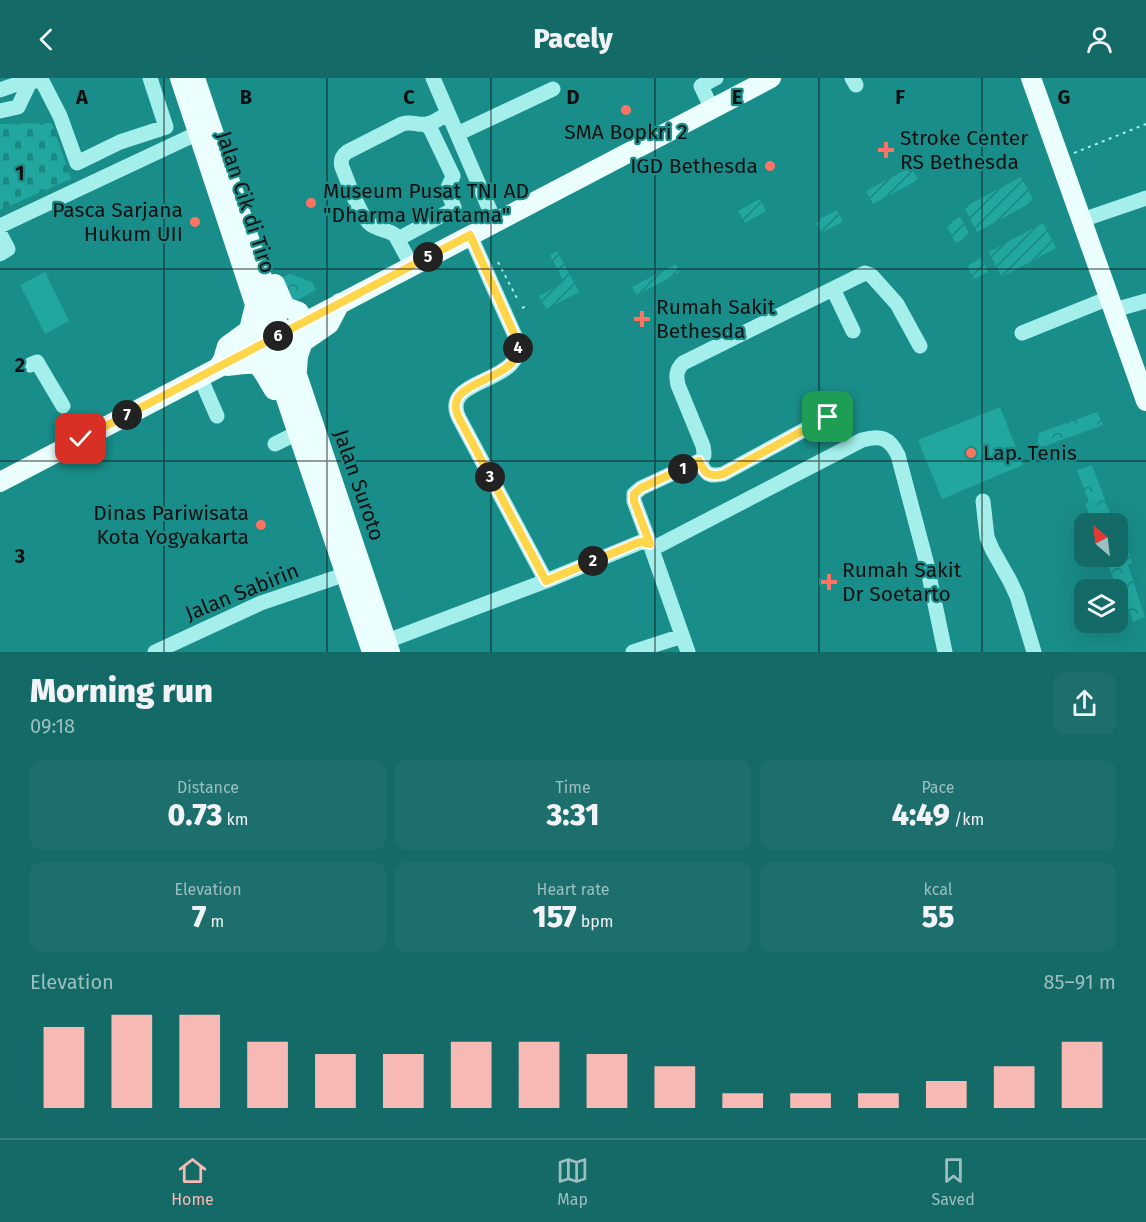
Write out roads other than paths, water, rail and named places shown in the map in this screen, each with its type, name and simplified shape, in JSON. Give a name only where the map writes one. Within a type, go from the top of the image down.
[{"type":"main road","name":"Jalan Cik di Tiro","points":[[180,78],[205,130],[262,278],[274,338]]},
{"type":"main road","name":"Jalan Cik di Tiro","points":[[195,78],[205,130],[255,304],[274,338]]},
{"type":"main road","points":[[1031,78],[1146,401]]},
{"type":"main road","points":[[0,482],[712,109],[763,80]]},
{"type":"main road","points":[[262,278],[275,285],[285,307],[299,312]]},
{"type":"main road","points":[[297,375],[298,356],[303,342],[329,324],[340,303]]},
{"type":"main road","points":[[219,366],[223,360],[225,348],[249,330],[255,304]]},
{"type":"main road","name":"Jalan Suroto","points":[[274,338],[297,375],[354,571]]},
{"type":"main road","name":"Jalan Suroto","points":[[274,338],[289,407],[383,648]]},
{"type":"main road","points":[[219,366],[253,363],[258,365],[272,388],[289,407]]},
{"type":"street","points":[[34,81],[60,116],[77,163],[120,142],[166,127],[151,78]]},
{"type":"street","points":[[433,78],[495,222]]},
{"type":"street","points":[[712,109],[701,86],[716,78]]},
{"type":"street","points":[[0,90],[34,81]]},
{"type":"street","points":[[0,111],[18,107],[34,81]]},
{"type":"street","points":[[457,134],[553,89]]},
{"type":"street","points":[[412,266],[392,232],[376,228],[363,214],[342,167],[341,159],[347,152],[402,124],[433,123],[448,113]]},
{"type":"street","points":[[398,239],[454,207],[447,189],[453,176],[426,124]]},
{"type":"street","points":[[0,226],[205,130]]},
{"type":"street","points":[[120,142],[129,166]]},
{"type":"street","points":[[1082,220],[1146,198]]},
{"type":"street","points":[[0,234],[8,249],[0,254]]},
{"type":"street","points":[[470,235],[492,265],[518,343],[517,352],[511,364],[459,394],[455,408],[546,581]]},
{"type":"street","points":[[688,652],[646,545],[634,501],[634,494],[641,488],[703,459],[703,446],[676,377],[683,363],[865,273],[871,275],[897,304],[920,346]]},
{"type":"street","points":[[833,290],[853,331]]},
{"type":"street","points":[[1022,333],[1111,304],[1146,301]]},
{"type":"street","points":[[30,365],[37,362],[63,406]]},
{"type":"street","points":[[200,377],[217,416]]},
{"type":"street","points":[[699,461],[707,474],[713,476],[723,474],[828,417]]},
{"type":"street","points":[[383,648],[546,581],[646,545],[862,440],[873,437],[881,438],[892,446],[898,455],[926,561],[945,652]]},
{"type":"street","points":[[983,501],[987,537],[1017,596],[1034,652]]},
{"type":"street","name":"Jalan Sabirin","points":[[155,652],[261,603],[354,571]]},
{"type":"street","points":[[633,652],[682,636]]},
{"type":"place","name":"SMA Bopkri 2","points":[[626,110]]},
{"type":"place","name":"Stroke Center RS Bethesda","points":[[886,150]]},
{"type":"place","name":"IGD Bethesda","points":[[770,166]]},
{"type":"place","name":"Museum Pusat TNI AD \"Dharma Wiratama\"","points":[[311,203]]},
{"type":"place","name":"Pasca Sarjana Hukum UII","points":[[195,222]]},
{"type":"place","name":"Rumah Sakit Bethesda","points":[[642,319]]},
{"type":"place","name":"Lap. Tenis","points":[[971,453]]},
{"type":"place","name":"Dinas Pariwisata Kota Yogyakarta","points":[[261,525]]},
{"type":"place","name":"Rumah Sakit Dr Soetarto","points":[[829,582]]}]
